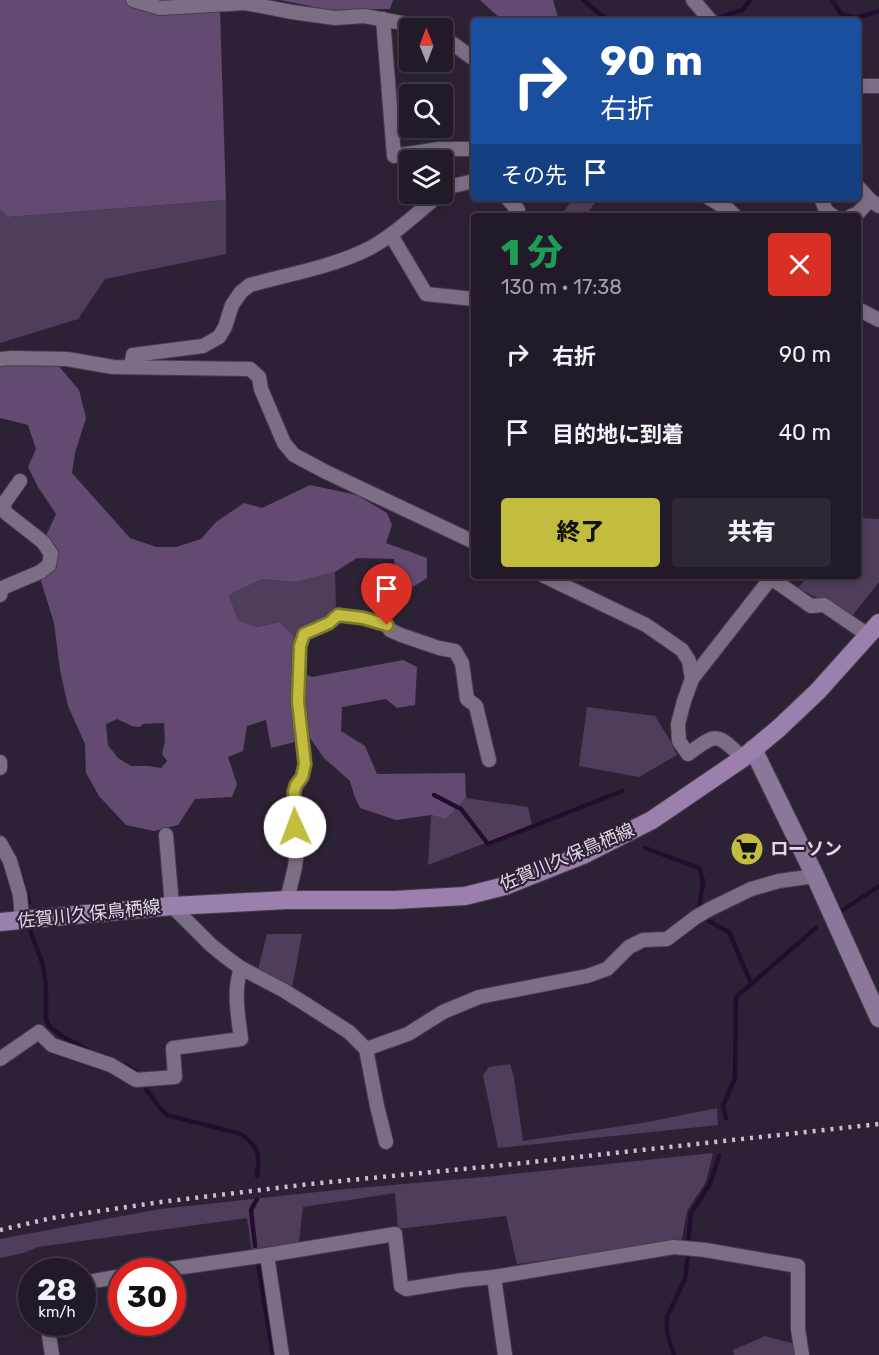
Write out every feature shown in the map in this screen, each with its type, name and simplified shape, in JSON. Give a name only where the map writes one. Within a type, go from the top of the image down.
[{"type":"main road","name":"佐賀川久保鳥栖線","points":[[0,922],[172,906],[287,900],[394,900],[465,896],[505,886],[583,855],[652,820],[748,754],[818,691],[874,629]]},
{"type":"main road","points":[[748,754],[815,876],[879,1018]]},
{"type":"street","points":[[133,0],[160,8],[245,3],[335,18],[364,16],[399,23]]},
{"type":"street","points":[[693,0],[708,18]]},
{"type":"street","points":[[383,20],[394,156],[439,149],[471,149]]},
{"type":"street","points":[[453,44],[471,57]]},
{"type":"street","points":[[861,86],[879,86]]},
{"type":"street","points":[[453,186],[471,182]]},
{"type":"street","points":[[859,213],[874,203],[861,190]]},
{"type":"street","points":[[510,201],[518,210],[516,213]]},
{"type":"street","points":[[714,201],[732,213]]},
{"type":"street","points":[[131,368],[133,355],[203,346],[219,337],[232,305],[241,292],[250,285],[330,264],[369,248],[390,235],[427,204]]},
{"type":"street","points":[[390,235],[426,294],[471,299]]},
{"type":"street","points":[[861,311],[879,320]]},
{"type":"street","points":[[0,359],[67,359],[131,368],[250,369],[260,376],[261,389],[284,442],[294,455],[471,541]]},
{"type":"street","points":[[0,595],[2,588],[40,572],[49,565],[51,554],[44,542],[6,513],[3,505],[20,481]]},
{"type":"street","points":[[550,579],[646,625],[674,644],[682,650],[689,661],[692,679]]},
{"type":"street","points":[[748,754],[722,739],[710,738],[688,754],[679,741],[678,724],[692,679],[770,579]]},
{"type":"street","points":[[772,579],[811,606],[824,605],[874,629]]},
{"type":"street","points":[[287,900],[297,850],[294,792],[302,777],[305,764],[298,702],[300,646],[304,634],[329,623],[338,615],[363,618],[387,625],[390,630],[401,635],[454,651],[462,663],[467,699],[476,706],[489,760]]},
{"type":"street","points":[[0,762],[0,768]]},
{"type":"street","points":[[166,835],[172,906],[226,958],[284,990],[350,1032],[366,1049],[386,1142]]},
{"type":"street","points":[[0,843],[10,861],[20,894],[22,920]]},
{"type":"street","points":[[366,1049],[408,1035],[443,1012],[479,997],[587,976],[607,969],[629,947],[643,940],[667,939],[696,917],[751,889],[779,881],[815,876]]},
{"type":"street","points":[[0,1059],[39,1032],[52,1045],[111,1065],[136,1080],[175,1077],[173,1048],[241,1039],[236,1003],[237,980],[241,968]]},
{"type":"street","points":[[186,1267],[395,1234],[401,1286],[406,1289],[674,1247],[705,1250],[798,1266],[798,1329],[802,1355]]},
{"type":"street","points":[[267,1255],[282,1355]]},
{"type":"street","points":[[494,1277],[506,1355]]},
{"type":"street","points":[[49,1336],[52,1355]]},
{"type":"shaded area","points":[[0,0],[231,0],[220,10],[226,200],[8,217],[0,209]]},
{"type":"shaded area","points":[[280,0],[393,0],[390,9],[330,10]]},
{"type":"shaded area","points":[[480,0],[553,0],[558,18],[500,18]]},
{"type":"shaded area","points":[[226,200],[226,254],[105,279],[78,319],[0,343],[0,209],[8,217]]},
{"type":"shaded area","points":[[572,201],[595,203],[587,213],[562,213]]},
{"type":"shaded area","points":[[0,364],[57,364],[79,390],[86,418],[75,453],[72,473],[130,538],[156,547],[176,547],[201,539],[216,522],[244,503],[262,508],[310,485],[357,495],[387,513],[392,525],[386,543],[427,558],[427,578],[413,587],[396,574],[394,559],[357,558],[335,572],[296,582],[262,579],[229,595],[238,620],[257,627],[280,622],[297,640],[297,671],[312,677],[403,660],[417,667],[415,705],[397,708],[386,699],[342,707],[341,731],[365,746],[377,774],[465,773],[466,798],[446,819],[431,815],[396,820],[360,808],[350,781],[324,758],[310,738],[271,748],[266,720],[247,726],[243,751],[228,757],[237,784],[232,797],[195,799],[178,825],[154,831],[126,825],[99,796],[86,773],[85,744],[68,706],[60,670],[54,623],[41,581],[54,563],[45,538],[56,514],[28,467],[36,449],[28,425],[0,418]],"holes":[[[117,719],[132,726],[164,723],[165,741],[162,754],[167,761],[161,768],[131,766],[118,758],[108,745],[106,724]]]},
{"type":"shaded area","points":[[861,518],[879,519],[879,582],[852,616],[798,588],[806,579],[861,579]]},
{"type":"shaded area","points":[[335,572],[336,611],[303,629],[297,640],[280,622],[257,627],[238,620],[229,595],[262,579],[296,582]]},
{"type":"shaded area","points":[[587,707],[655,716],[677,755],[639,777],[579,766]]},
{"type":"shaded area","points":[[466,798],[528,807],[532,825],[428,865],[431,815],[446,819]]},
{"type":"shaded area","points":[[267,934],[302,934],[292,988],[258,970]]},
{"type":"shaded area","points":[[510,1064],[523,1141],[648,1122],[717,1108],[718,1125],[498,1148],[483,1075],[489,1067]]},
{"type":"shaded area","points":[[713,1153],[706,1182],[687,1211],[682,1239],[670,1242],[517,1264],[506,1216],[398,1229],[395,1193],[303,1207],[299,1242],[252,1251],[247,1218],[38,1247],[0,1258],[0,1239],[160,1209]]},
{"type":"shaded area","points":[[765,1336],[795,1344],[796,1355],[734,1355],[733,1350]]},
{"type":"waterway","points":[[583,0],[605,18]]},
{"type":"waterway","points":[[721,17],[742,10],[750,0]]},
{"type":"waterway","points":[[832,0],[841,14],[856,18],[879,11]]},
{"type":"waterway","points":[[434,795],[461,809],[488,844],[622,791]]},
{"type":"waterway","points":[[645,848],[699,868],[703,881],[699,910]]},
{"type":"waterway","points":[[21,876],[29,902]]},
{"type":"waterway","points":[[843,910],[879,886]]},
{"type":"waterway","points":[[707,920],[729,932],[751,983]]},
{"type":"waterway","points":[[726,1118],[723,1106],[735,1078],[736,997],[816,928]]},
{"type":"waterway","points":[[30,930],[43,965],[46,1019],[49,1026],[89,1051]]},
{"type":"waterway","points":[[124,1065],[138,1073]]},
{"type":"waterway","points":[[146,1089],[167,1115],[241,1134],[252,1143],[257,1152],[257,1176]]},
{"type":"waterway","points":[[688,1243],[691,1213],[710,1184],[719,1156]]},
{"type":"waterway","points":[[255,1246],[251,1210],[257,1199]]},
{"type":"waterway","points":[[674,1355],[667,1333],[667,1317],[685,1279],[688,1256]]},
{"type":"waterway","points":[[258,1263],[273,1355]]},
{"type":"railway","points":[[0,1230],[52,1218],[310,1184],[879,1124]]},
{"type":"place","name":"ローソン","points":[[747,849]]},
{"type":"route","points":[[295,827],[294,792],[302,777],[305,764],[298,702],[300,646],[304,634],[329,623],[338,615],[363,618],[387,625]]}]
